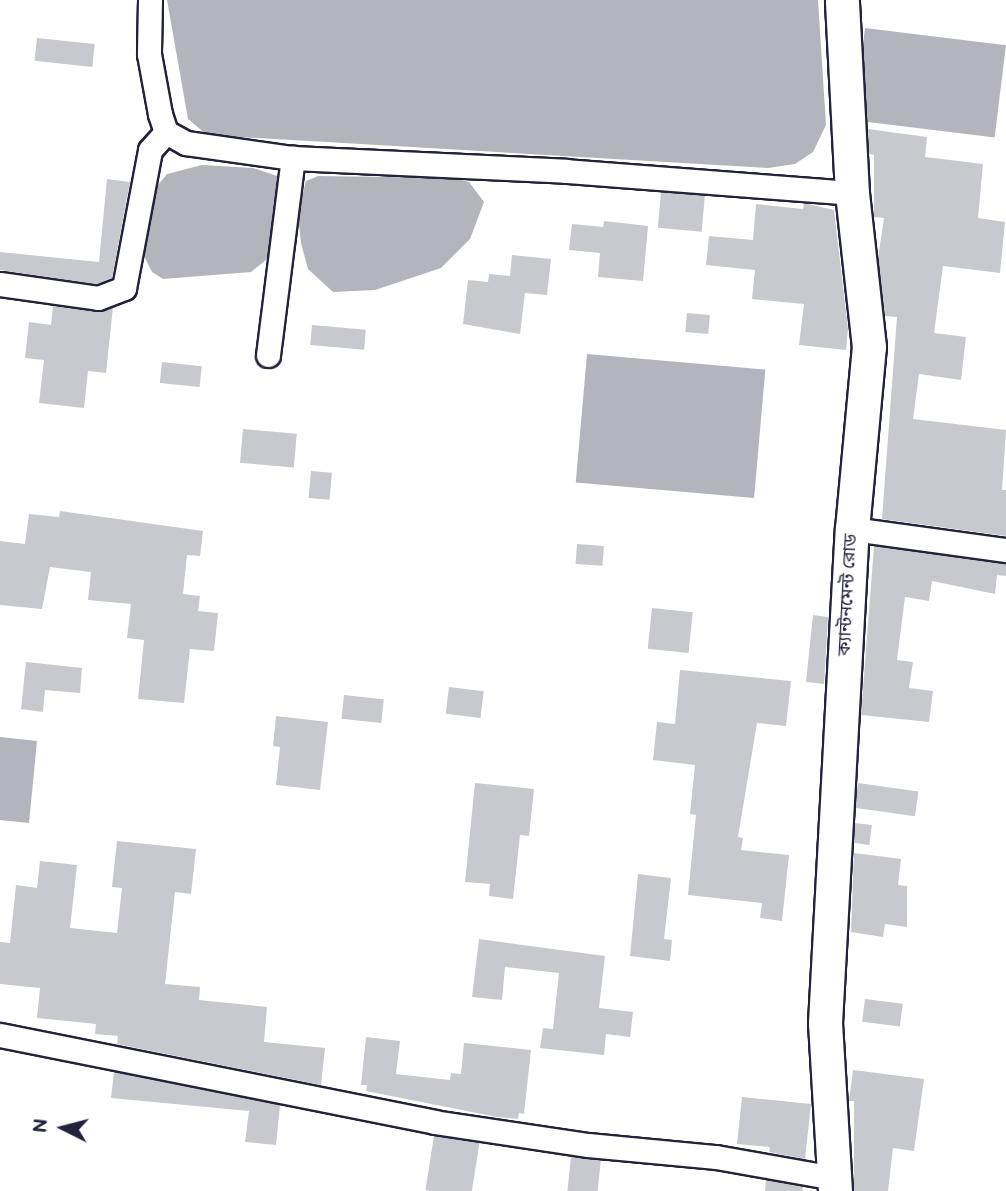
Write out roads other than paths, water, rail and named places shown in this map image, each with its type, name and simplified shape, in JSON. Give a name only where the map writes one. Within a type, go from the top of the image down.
[{"type":"main road","name":"ক্যান্টনমেন্ট রোড","points":[[834,1185],[825,1023],[852,529],[869,346],[852,193],[842,0]]},
{"type":"street","points":[[150,0],[149,54],[166,132],[186,143],[293,158],[566,171],[852,193]]},
{"type":"street","points":[[0,284],[98,298],[124,288],[150,150],[166,132]]},
{"type":"street","points":[[268,355],[293,158]]},
{"type":"street","points":[[852,529],[1006,550]]},
{"type":"street","points":[[0,1035],[435,1122],[587,1145],[716,1157],[834,1185]]}]
